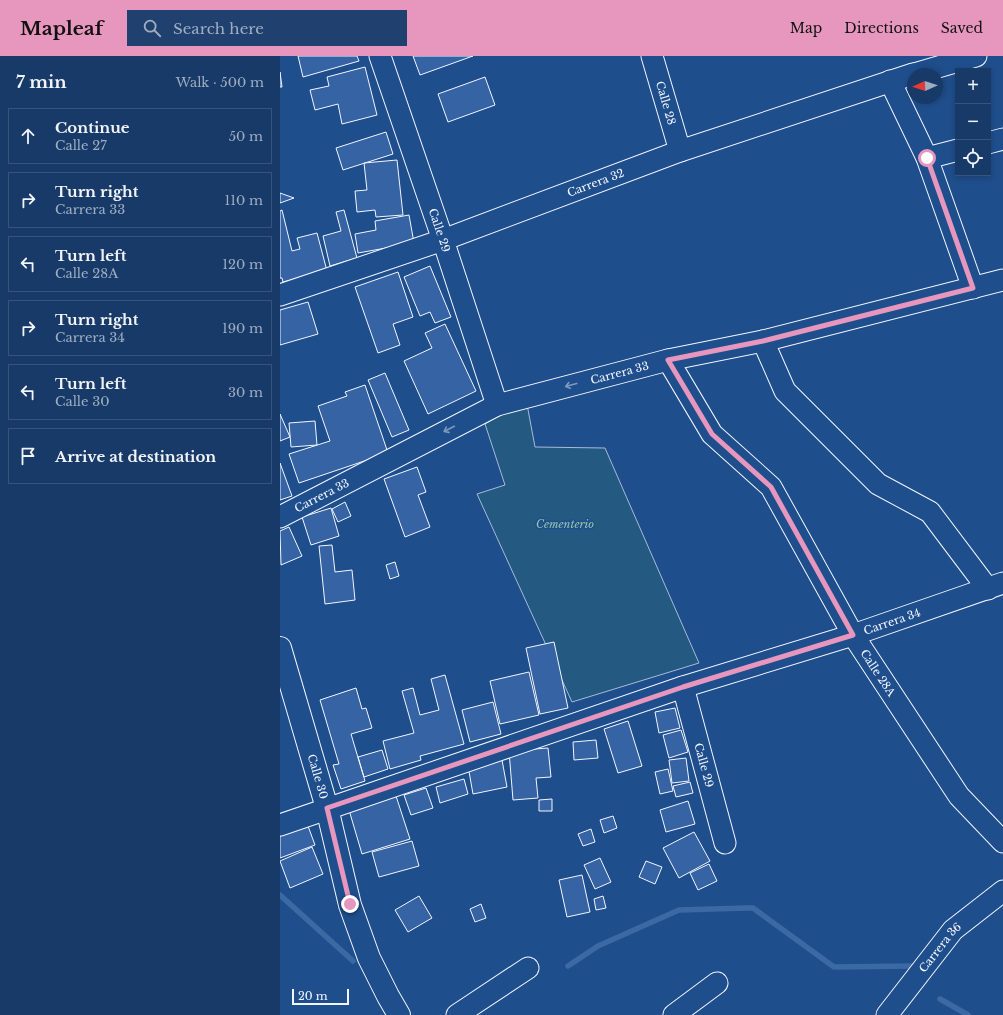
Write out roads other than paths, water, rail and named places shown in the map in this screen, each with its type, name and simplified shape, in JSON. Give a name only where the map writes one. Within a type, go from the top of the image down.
[{"type":"main road","name":"Calle 30","points":[[280,648],[327,808],[350,904],[369,958],[399,1015]]},
{"type":"street","name":"Calle 29","points":[[380,56],[443,240],[497,405]]},
{"type":"street","name":"Calle 28","points":[[652,56],[680,151]]},
{"type":"street","name":"Carrera 32","points":[[935,68],[976,56]]},
{"type":"street","name":"Carrera 32","points":[[280,295],[443,240],[680,151],[907,76]]},
{"type":"street","points":[[890,81],[927,158],[973,288]]},
{"type":"street","points":[[991,142],[1003,139]]},
{"type":"street","points":[[927,158],[955,151]]},
{"type":"street","name":"Carrera 33","points":[[280,516],[497,405],[668,360],[763,341],[1003,280]]},
{"type":"street","points":[[763,341],[785,391],[878,484],[930,512],[996,586]]},
{"type":"street","name":"Calle 28A","points":[[668,360],[712,434],[771,487],[853,635],[959,796],[1003,842]]},
{"type":"street","name":"Carrera 34","points":[[280,825],[683,687],[853,635],[996,586]]},
{"type":"street","name":"Calle 29","points":[[683,687],[725,843]]},
{"type":"street","name":"Carrera 36","points":[[887,1015],[953,930],[1003,891]]},
{"type":"street","points":[[457,1015],[528,968]]},
{"type":"street","points":[[674,1015],[717,983]]},
{"type":"waterway","points":[[280,895],[353,961]]},
{"type":"waterway","points":[[568,966],[598,946],[679,910],[747,908],[753,908],[834,967],[913,966]]},
{"type":"waterway","points":[[940,999],[968,1015]]},
{"type":"park label","name":"Cementerio","points":[[565,524]]}]
